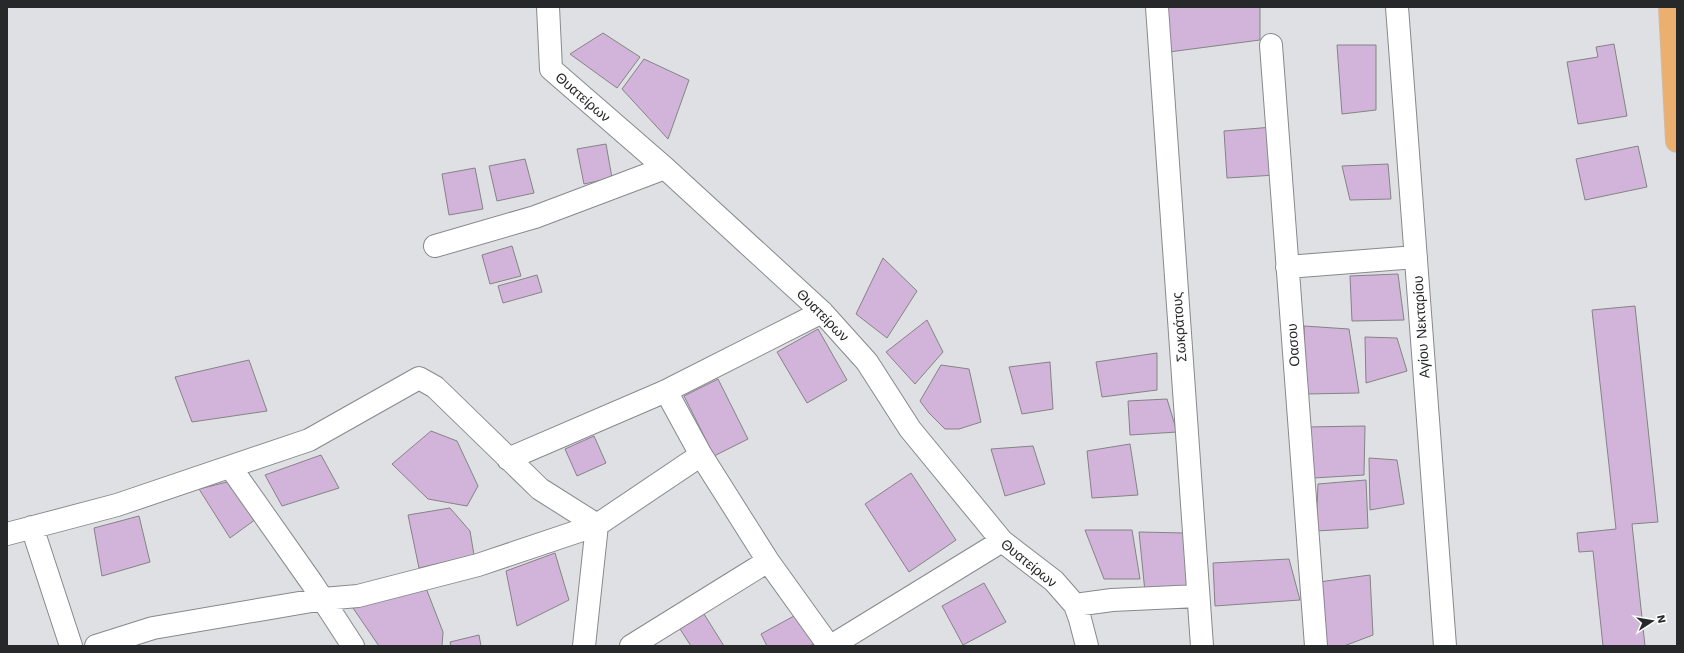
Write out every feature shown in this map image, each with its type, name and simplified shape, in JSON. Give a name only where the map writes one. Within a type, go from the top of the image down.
[{"type":"main road","points":[[1670,7],[1677,141]]},
{"type":"street","name":"Θυατείρων","points":[[548,7],[551,69],[665,168],[822,312],[867,362],[910,429],[1002,541],[1054,581],[1074,605],[1080,619],[1087,646]]},
{"type":"street","name":"Σωκράτους","points":[[1157,7],[1202,646]]},
{"type":"street","name":"Αγίου Νεκταρίου","points":[[1397,7],[1445,646]]},
{"type":"street","name":"Οασου","points":[[1271,45],[1316,646]]},
{"type":"street","points":[[435,246],[535,217],[665,168]]},
{"type":"street","points":[[1288,266],[1416,258]]},
{"type":"street","points":[[508,459],[666,391],[822,312]]},
{"type":"street","points":[[7,534],[117,505],[231,468],[309,440],[419,378],[435,387],[540,489],[596,525]]},
{"type":"street","points":[[666,391],[701,455],[768,561],[830,646],[1002,541]]},
{"type":"street","points":[[96,646],[153,628],[323,599],[358,596],[478,565],[596,525],[701,455]]},
{"type":"street","points":[[231,468],[323,599],[353,646]]},
{"type":"street","points":[[584,646],[596,525]]},
{"type":"street","points":[[32,527],[71,646]]},
{"type":"street","points":[[631,646],[768,561]]},
{"type":"street","points":[[1074,605],[1112,600],[1198,596]]},
{"type":"building","points":[[1166,7],[1260,7],[1260,40],[1169,52]]},
{"type":"building","points":[[603,33],[640,57],[617,88],[570,54]]},
{"type":"building","points":[[1614,44],[1627,116],[1578,124],[1567,62],[1598,57],[1596,47]]},
{"type":"building","points":[[1337,45],[1376,45],[1376,110],[1342,114]]},
{"type":"building","points":[[644,59],[689,80],[668,139],[622,89]]},
{"type":"building","points":[[1273,127],[1276,175],[1227,178],[1224,131]]},
{"type":"building","points":[[606,144],[612,178],[584,184],[577,149]]},
{"type":"building","points":[[1638,146],[1647,187],[1585,200],[1576,159]]},
{"type":"building","points":[[525,159],[534,193],[497,201],[489,166]]},
{"type":"building","points":[[1388,164],[1391,199],[1350,200],[1342,166]]},
{"type":"building","points":[[475,168],[483,209],[449,215],[442,174]]},
{"type":"building","points":[[512,246],[521,276],[490,284],[482,255]]},
{"type":"building","points":[[883,258],[917,291],[887,338],[856,314]]},
{"type":"building","points":[[1398,274],[1404,320],[1352,321],[1350,276]]},
{"type":"building","points":[[537,275],[542,292],[503,303],[498,286]]},
{"type":"building","points":[[1635,306],[1658,522],[1632,524],[1645,646],[1603,646],[1593,551],[1579,552],[1577,533],[1616,529],[1592,310]]},
{"type":"building","points":[[927,320],[943,352],[915,384],[886,352]]},
{"type":"building","points":[[1304,326],[1349,329],[1359,393],[1306,394]]},
{"type":"building","points":[[818,329],[847,380],[807,403],[777,352]]},
{"type":"building","points":[[1365,337],[1397,338],[1407,371],[1366,383]]},
{"type":"building","points":[[1157,353],[1157,390],[1102,397],[1096,362]]},
{"type":"building","points":[[249,360],[267,411],[192,422],[175,377]]},
{"type":"building","points":[[1050,362],[1053,409],[1022,414],[1009,367]]},
{"type":"building","points":[[941,365],[969,369],[981,422],[959,429],[945,429],[929,413],[920,401]]},
{"type":"building","points":[[718,379],[748,439],[714,456],[684,396]]},
{"type":"building","points":[[1167,399],[1177,432],[1130,435],[1128,401]]},
{"type":"building","points":[[1365,426],[1364,475],[1313,478],[1306,427]]},
{"type":"building","points":[[431,431],[457,441],[478,486],[467,506],[428,499],[392,464]]},
{"type":"building","points":[[594,436],[606,463],[577,476],[565,449]]},
{"type":"building","points":[[1130,444],[1138,495],[1092,498],[1087,451]]},
{"type":"building","points":[[1033,446],[1045,484],[1005,496],[991,449]]},
{"type":"building","points":[[321,455],[339,488],[282,506],[265,475]]},
{"type":"building","points":[[1369,458],[1397,460],[1404,504],[1370,510]]},
{"type":"building","points":[[911,473],[956,540],[909,572],[865,504]]},
{"type":"building","points":[[1366,480],[1368,528],[1316,531],[1318,484]]},
{"type":"building","points":[[231,481],[256,519],[230,538],[199,489]]},
{"type":"building","points":[[450,508],[470,531],[474,555],[419,568],[408,515]]},
{"type":"building","points":[[139,516],[150,562],[102,576],[94,528]]},
{"type":"building","points":[[1085,530],[1132,530],[1140,579],[1104,579]]},
{"type":"building","points":[[1139,532],[1184,533],[1190,585],[1145,592]]},
{"type":"building","points":[[555,553],[569,600],[517,626],[506,571]]},
{"type":"building","points":[[1289,559],[1300,600],[1215,606],[1213,563]]},
{"type":"building","points":[[1370,575],[1373,635],[1344,646],[1326,646],[1319,582]]},
{"type":"building","points":[[984,583],[1006,622],[963,645],[942,606]]},
{"type":"building","points":[[426,588],[443,632],[442,646],[379,646],[353,608]]},
{"type":"building","points":[[704,614],[724,646],[691,646],[680,629]]},
{"type":"building","points":[[794,616],[814,644],[809,646],[767,646],[761,634]]},
{"type":"building","points":[[479,635],[481,646],[451,646],[450,642]]}]
